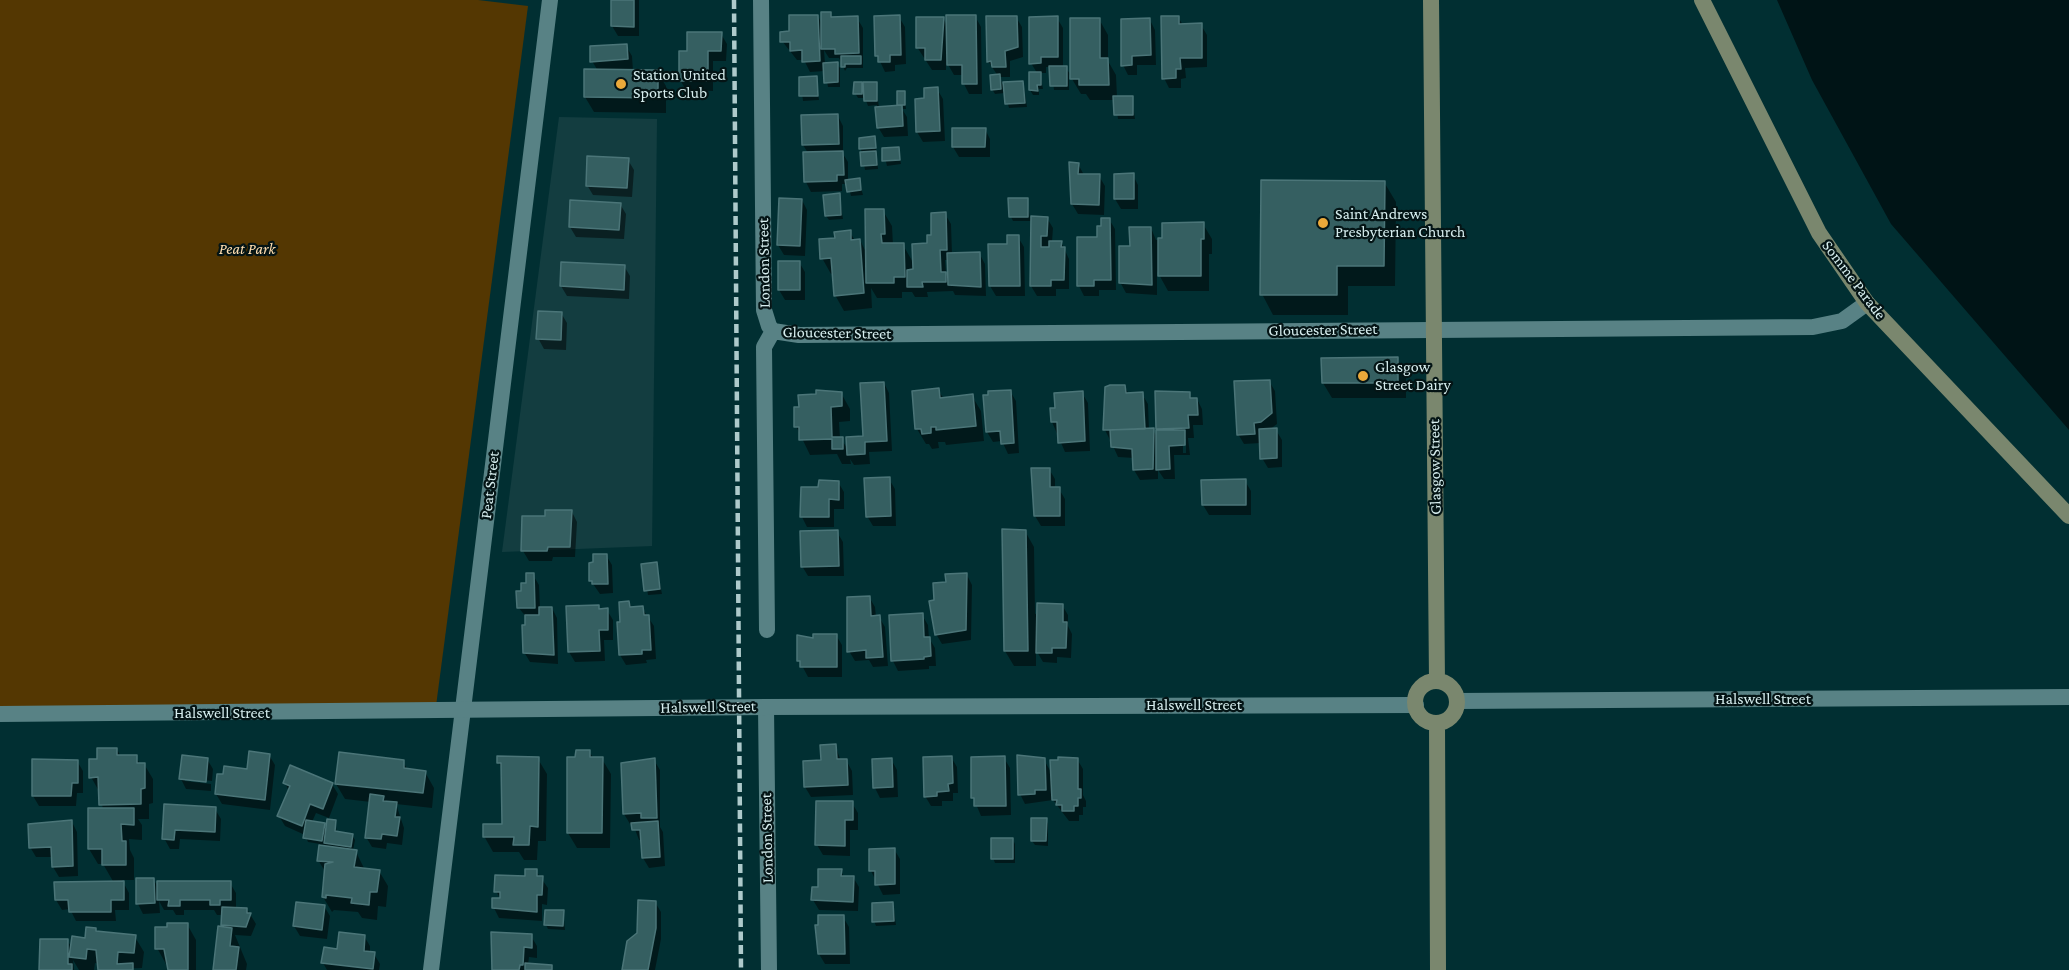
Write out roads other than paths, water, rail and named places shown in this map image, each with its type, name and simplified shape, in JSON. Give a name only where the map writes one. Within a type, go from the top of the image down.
[{"type":"main road","name":"Glasgow Street","points":[[1431,0],[1437,681]]},
{"type":"main road","name":"Somme Parade","points":[[1702,0],[1819,233],[1867,303],[2069,516]]},
{"type":"main road","points":[[1437,681],[1449,685],[1457,701],[1449,718],[1437,723],[1420,716],[1416,705],[1418,691],[1430,682],[1437,681]]},
{"type":"main road","points":[[1437,723],[1438,970]]},
{"type":"street","name":"Peat Street","points":[[431,970],[550,0]]},
{"type":"street","name":"London Street","points":[[761,0],[764,310],[773,331],[764,347],[767,630]]},
{"type":"street","name":"Gloucester Street","points":[[773,331],[799,335],[1813,327],[1842,321],[1867,303]]},
{"type":"street","name":"Halswell Street","points":[[1457,701],[2069,697]]},
{"type":"street","name":"Halswell Street","points":[[0,714],[462,711],[766,706],[1416,705]]},
{"type":"street","name":"London Street","points":[[766,706],[769,970]]},
{"type":"railway","points":[[734,0],[741,970]]},
{"type":"place","name":"Station United Sports Club","points":[[621,84]]},
{"type":"place","name":"Saint Andrews Presbyterian Church","points":[[1323,223]]},
{"type":"place","name":"Glasgow Street Dairy","points":[[1363,376]]},
{"type":"park label","name":"Peat Park","points":[[247,249]]}]
